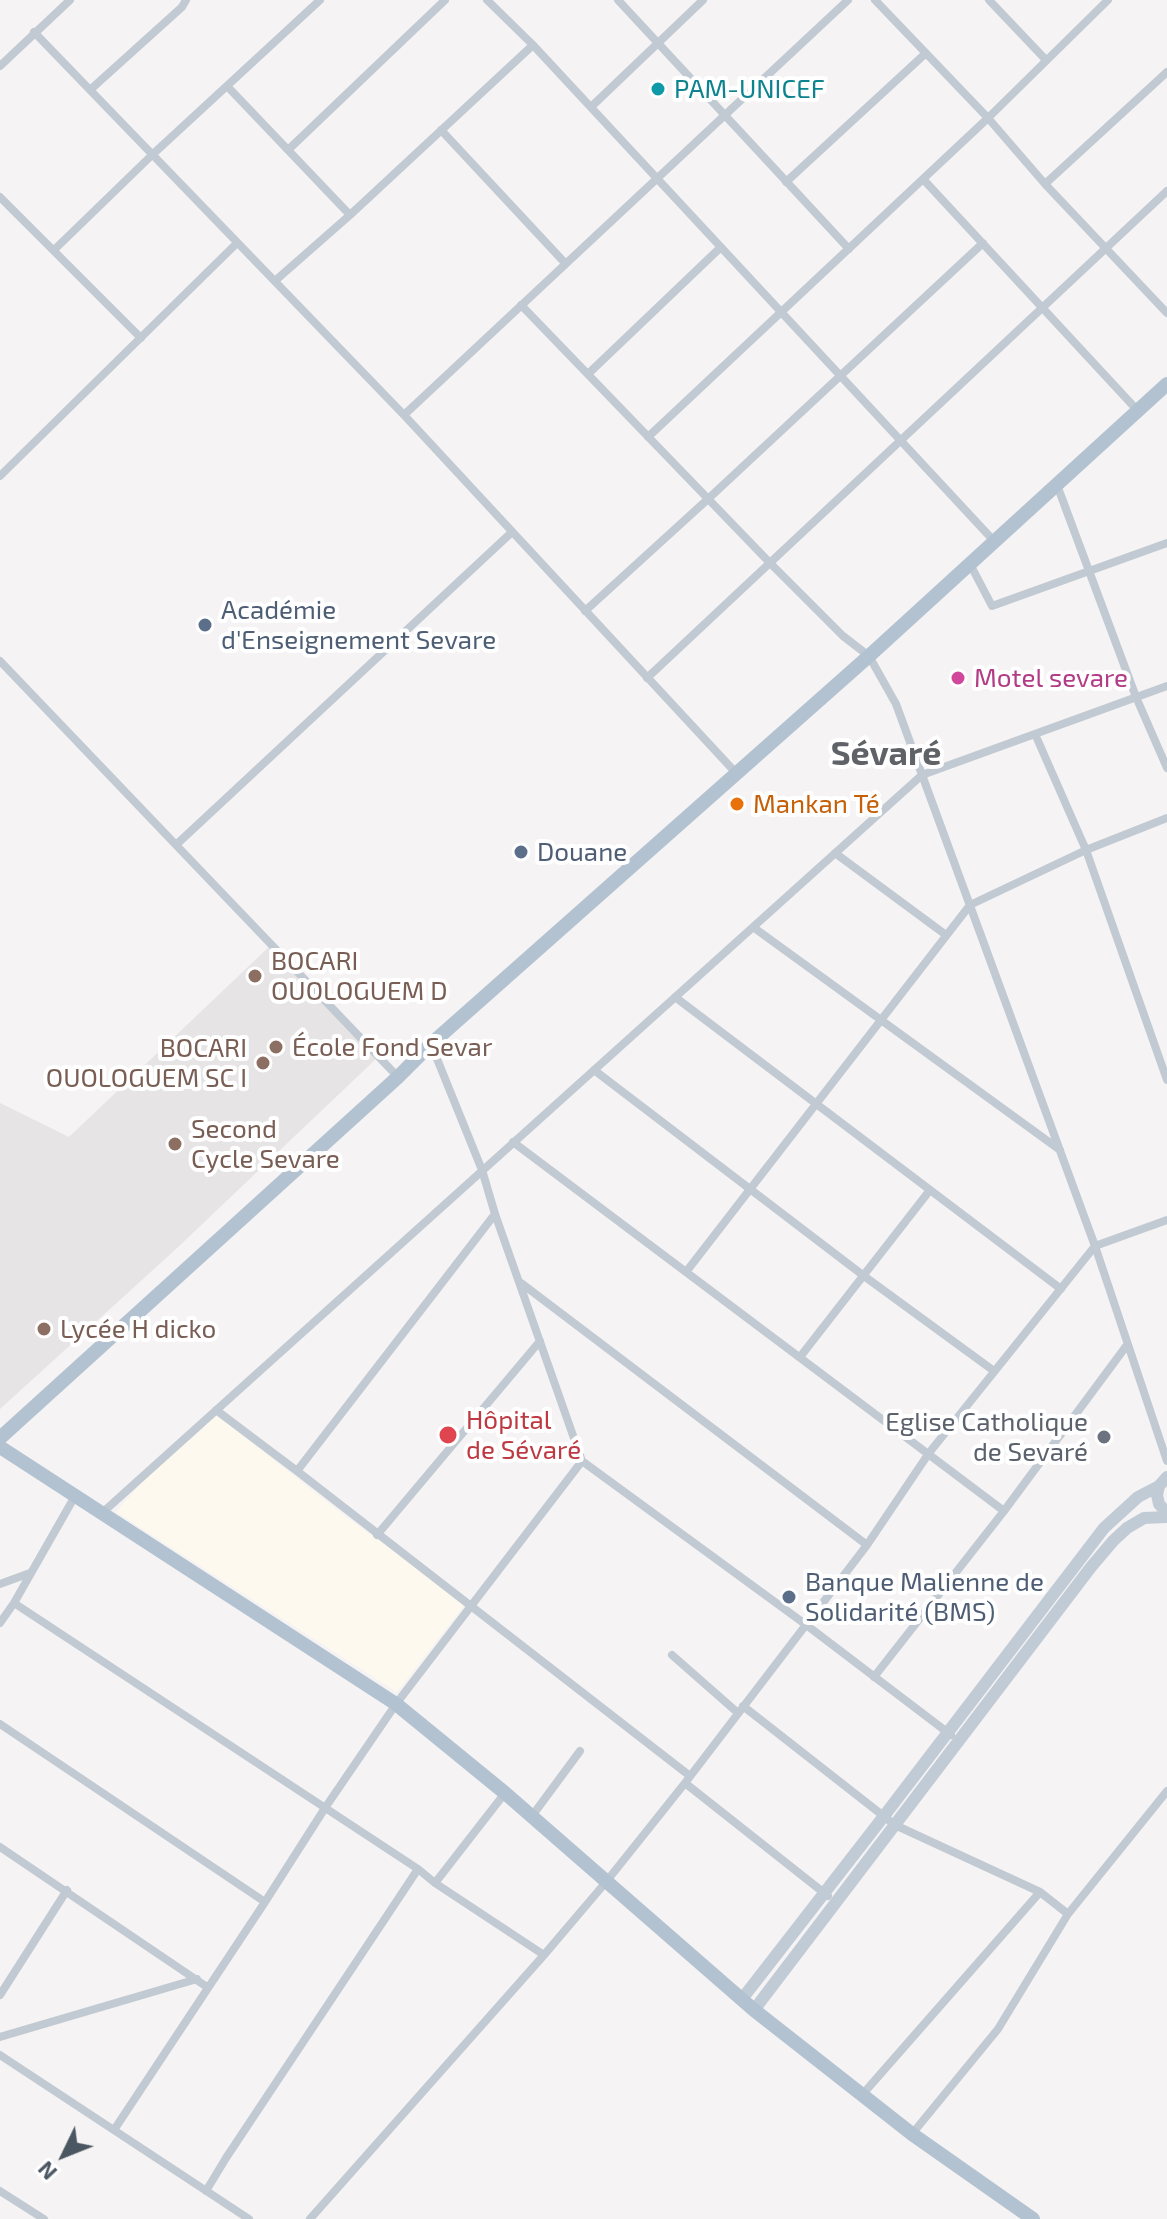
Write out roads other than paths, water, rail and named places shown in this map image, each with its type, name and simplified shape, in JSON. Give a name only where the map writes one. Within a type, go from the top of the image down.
[{"type":"main road","points":[[0,1438],[431,1044],[869,656],[1167,384]]},
{"type":"main road","points":[[0,1447],[396,1704],[532,1816],[754,2010],[912,2134],[1033,2219]]},
{"type":"street","points":[[0,66],[70,0]]},
{"type":"street","points":[[90,90],[186,0]]},
{"type":"street","points":[[54,250],[320,0]]},
{"type":"street","points":[[288,150],[445,0]]},
{"type":"street","points":[[487,0],[533,45],[994,541]]},
{"type":"street","points":[[494,7],[503,0]]},
{"type":"street","points":[[618,0],[849,249]]},
{"type":"street","points":[[591,107],[703,0]]},
{"type":"street","points":[[404,415],[848,0]]},
{"type":"street","points":[[875,0],[1167,313]]},
{"type":"street","points":[[989,0],[1046,60]]},
{"type":"street","points":[[648,437],[988,118],[1108,0]]},
{"type":"street","points":[[34,32],[404,415],[737,774]]},
{"type":"street","points":[[276,280],[533,45]]},
{"type":"street","points":[[786,182],[926,53]]},
{"type":"street","points":[[1045,184],[1165,77]]},
{"type":"street","points":[[227,86],[350,215]]},
{"type":"street","points":[[441,130],[565,263]]},
{"type":"street","points":[[923,179],[1138,411]]},
{"type":"street","points":[[647,678],[1167,191]]},
{"type":"street","points":[[0,197],[141,338]]},
{"type":"street","points":[[0,476],[237,243]]},
{"type":"street","points":[[585,611],[983,243]]},
{"type":"street","points":[[588,374],[721,247]]},
{"type":"street","points":[[521,305],[770,563],[843,636],[869,656],[896,704],[1095,1246],[1167,1461]]},
{"type":"street","points":[[1057,485],[1136,697],[1167,768]]},
{"type":"street","points":[[177,844],[512,532]]},
{"type":"street","points":[[970,564],[992,606],[1167,543]]},
{"type":"street","points":[[0,661],[398,1077]]},
{"type":"street","points":[[102,1513],[922,775],[1167,686]]},
{"type":"street","points":[[1035,734],[1086,850],[1167,1080]]},
{"type":"street","points":[[686,1272],[970,905],[1086,850],[1167,818]]},
{"type":"street","points":[[835,853],[946,935]]},
{"type":"street","points":[[753,927],[1060,1150]]},
{"type":"street","points":[[675,997],[1061,1289]]},
{"type":"street","points":[[431,1044],[482,1170],[582,1461],[805,1624],[959,1742]]},
{"type":"street","points":[[594,1070],[994,1371]]},
{"type":"street","points":[[513,1142],[1004,1511]]},
{"type":"street","points":[[800,1357],[930,1190]]},
{"type":"street","points":[[297,1471],[495,1214]]},
{"type":"street","points":[[310,2219],[606,1882],[867,1545],[929,1453],[1095,1246],[1167,1220]]},
{"type":"street","points":[[521,1283],[867,1545]]},
{"type":"street","points":[[377,1535],[540,1341]]},
{"type":"street","points":[[874,1677],[1004,1511],[1127,1345]]},
{"type":"street","points":[[216,1410],[688,1779],[830,1898]]},
{"type":"street","points":[[114,2130],[396,1704],[582,1461]]},
{"type":"street","points":[[890,1820],[959,1742],[1113,1541],[1144,1518],[1167,1515],[1157,1495],[1163,1482]]},
{"type":"street","points":[[754,2010],[830,1898],[890,1820],[948,1733],[1104,1528],[1138,1497],[1163,1482]]},
{"type":"street","points":[[0,1623],[75,1496]]},
{"type":"street","points":[[0,1584],[31,1573]]},
{"type":"street","points":[[14,1603],[544,1955]]},
{"type":"street","points":[[672,1655],[740,1710],[890,1820],[1040,1892],[1068,1914]]},
{"type":"street","points":[[0,1724],[265,1902]]},
{"type":"street","points":[[532,1816],[580,1751]]},
{"type":"street","points":[[912,2134],[998,2029],[1068,1914],[1167,1791]]},
{"type":"street","points":[[435,1883],[505,1793]]},
{"type":"street","points":[[0,1847],[207,1987]]},
{"type":"street","points":[[206,2191],[418,1869]]},
{"type":"street","points":[[0,1995],[67,1890]]},
{"type":"street","points":[[862,2095],[1040,1892]]},
{"type":"street","points":[[742,1999],[830,1898]]},
{"type":"street","points":[[0,2037],[197,1979]]},
{"type":"street","points":[[0,2055],[249,2219]]},
{"type":"street","points":[[0,2191],[44,2219]]},
{"type":"place","name":"PAM-UNICEF","points":[[658,89]]},
{"type":"place","name":"Académie d'Enseignement Sevare","points":[[205,625]]},
{"type":"place","name":"Motel sevare","points":[[958,678]]},
{"type":"place","name":"Mankan Té","points":[[737,804]]},
{"type":"place","name":"Douane","points":[[521,852]]},
{"type":"place","name":"BOCARI OUOLOGUEM D","points":[[255,976]]},
{"type":"place","name":"École Fond Sevar","points":[[276,1047]]},
{"type":"place","name":"BOCARI OUOLOGUEM SC I","points":[[263,1063]]},
{"type":"place","name":"Second Cycle Sevare","points":[[175,1144]]},
{"type":"place","name":"Lycée H dicko","points":[[44,1329]]},
{"type":"place","name":"Hôpital de Sévaré","points":[[448,1435]]},
{"type":"place","name":"Eglise Catholique de Sevaré","points":[[1104,1437]]},
{"type":"place","name":"Banque Malienne de Solidarité (BMS)","points":[[789,1597]]},
{"type":"district","name":"Sévaré","points":[[886,754]]}]
